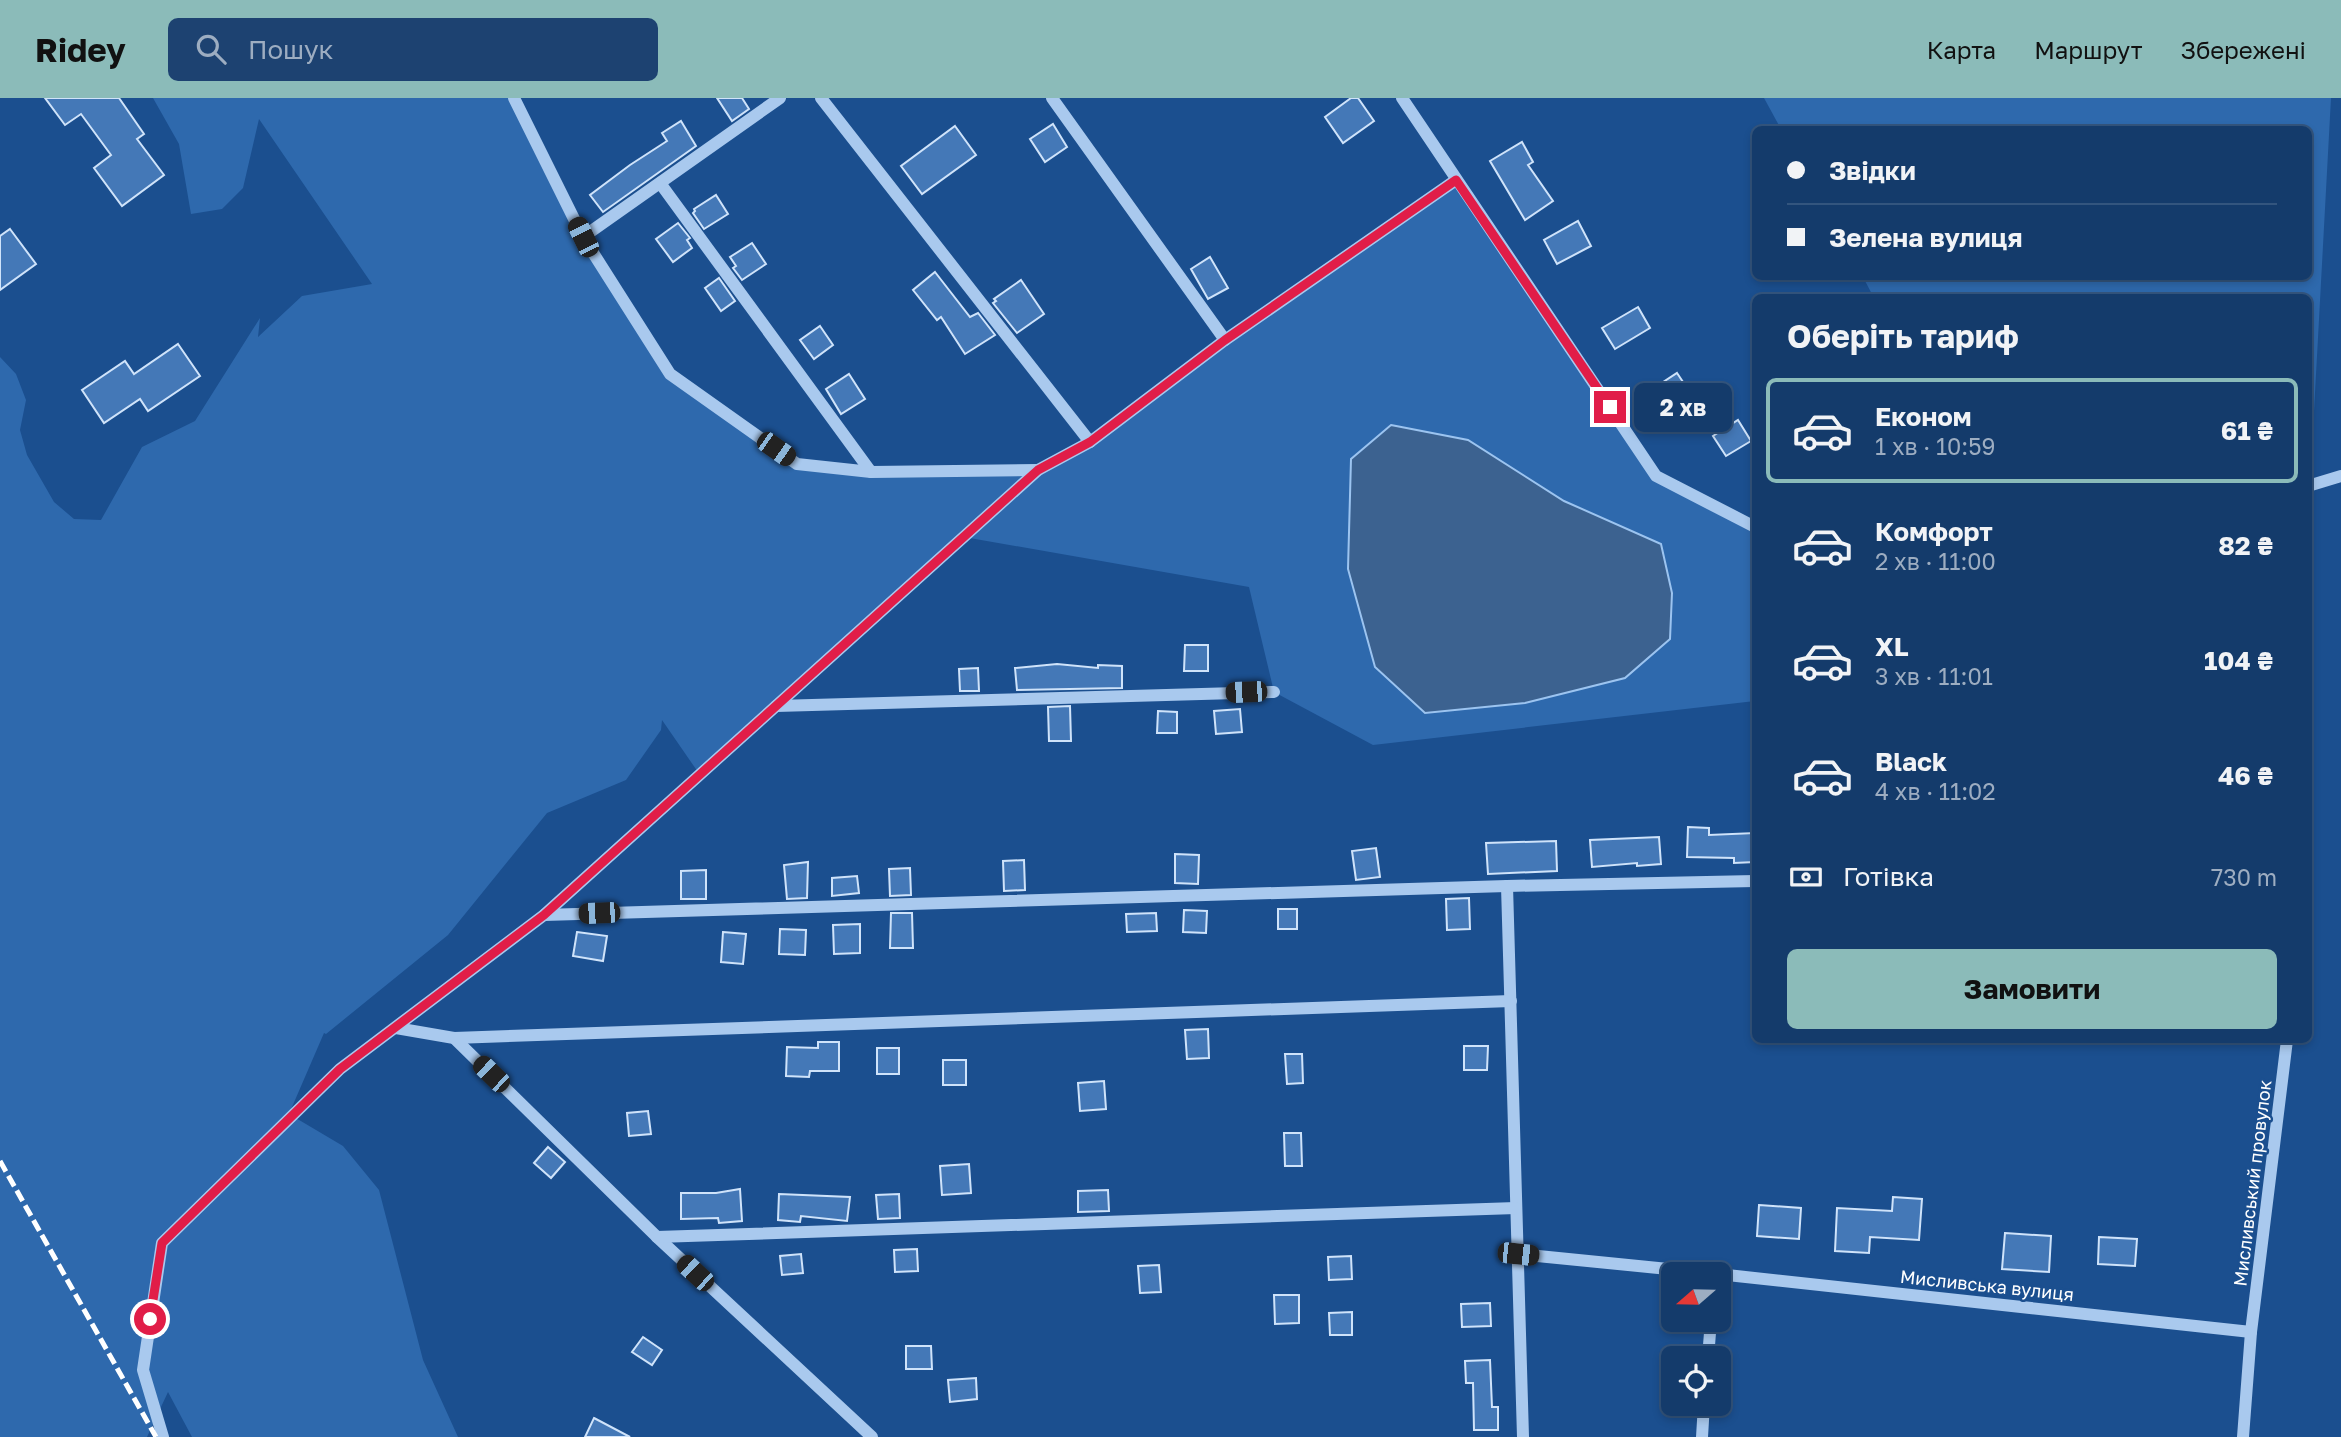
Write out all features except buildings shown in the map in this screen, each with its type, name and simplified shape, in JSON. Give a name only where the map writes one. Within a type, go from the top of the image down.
[{"type":"street","points":[[514,98],[583,237],[670,374],[797,464],[871,472],[1038,470]]},
{"type":"street","points":[[583,237],[780,98]]},
{"type":"street","points":[[821,98],[1090,442]]},
{"type":"street","points":[[1052,98],[1225,340]]},
{"type":"street","points":[[1402,98],[1656,476],[1752,525]]},
{"type":"street","points":[[163,1437],[143,1370],[162,1243],[340,1069],[544,915],[1038,470],[1090,442],[1225,340],[1456,180]]},
{"type":"street","points":[[660,183],[871,472]]},
{"type":"street","points":[[2312,484],[2341,476]]},
{"type":"street","points":[[776,706],[1274,692]]},
{"type":"street","points":[[544,915],[1752,881]]},
{"type":"street","points":[[1507,886],[1523,1437]]},
{"type":"street","points":[[396,1028],[454,1038],[1511,1001]]},
{"type":"street","points":[[454,1038],[657,1237],[872,1437]]},
{"type":"street","name":"Мисливський провулок","points":[[2243,1437],[2251,1332],[2287,1043]]},
{"type":"street","points":[[657,1237],[1516,1208]]},
{"type":"street","name":"Мисливська вулиця","points":[[1518,1254],[1661,1268]]},
{"type":"street","name":"Мисливська вулиця","points":[[1731,1276],[2251,1332]]},
{"type":"street","points":[[1702,1437],[1703,1416]]},
{"type":"shaded area","points":[[153,98],[514,98],[583,237],[670,374],[797,464],[1038,470],[1090,442],[1456,180],[1656,476],[1752,525],[1752,701],[1373,745],[1274,692],[1249,587],[964,537],[700,775],[662,720],[661,730],[626,780],[547,813],[448,935],[324,1033],[289,1114],[343,1146],[379,1190],[423,1360],[458,1437],[192,1437],[168,1392],[147,1437],[0,1437],[0,357],[16,374],[26,400],[20,430],[27,455],[54,502],[74,519],[101,520],[142,447],[195,421],[260,318],[258,337],[302,296],[372,284],[259,119],[243,188],[222,209],[191,214],[179,144]]},
{"type":"shaded area","points":[[1764,98],[2331,98],[2312,448],[2312,294],[1872,294],[1865,280],[2312,280],[2312,126],[1779,126]]},
{"type":"shaded area","points":[[1391,425],[1468,440],[1564,501],[1661,544],[1672,593],[1670,639],[1625,678],[1525,703],[1425,713],[1375,667],[1348,569],[1351,459]]},
{"type":"railway","points":[[0,1161],[156,1437]]},
{"type":"route","points":[[150,1319],[162,1243],[340,1069],[544,915],[1038,470],[1090,442],[1225,340],[1456,180],[1610,407]]}]
